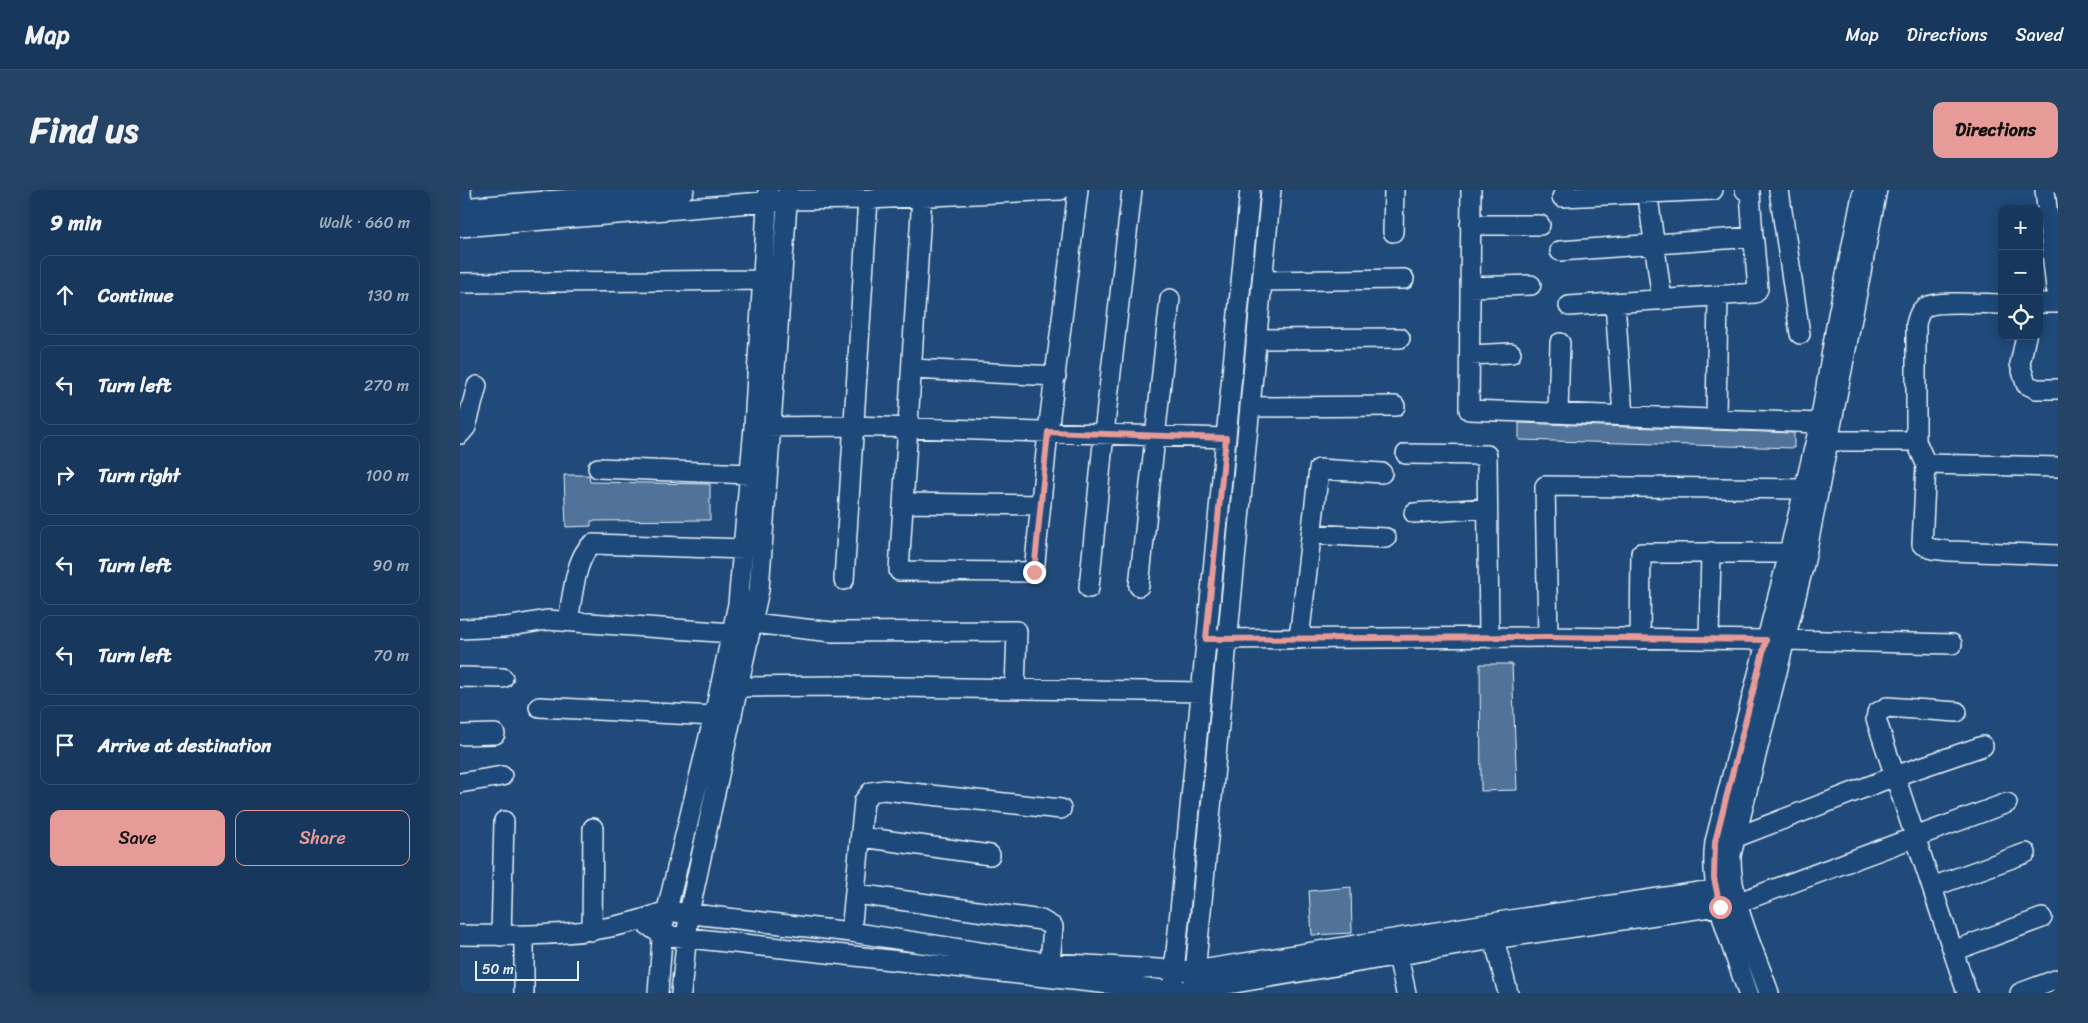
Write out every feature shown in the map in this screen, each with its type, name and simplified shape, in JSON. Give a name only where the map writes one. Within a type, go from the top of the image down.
[{"type":"street","points":[[461,202],[531,196],[684,190]]},
{"type":"street","points":[[460,227],[768,196],[788,195],[868,199],[1060,190]]},
{"type":"street","points":[[922,196],[910,428],[899,571],[1034,572],[1048,432],[1078,190]]},
{"type":"street","points":[[1089,588],[1104,433],[1132,190]]},
{"type":"street","points":[[1173,992],[1250,190]]},
{"type":"street","points":[[1193,984],[1271,190]]},
{"type":"street","points":[[1393,232],[1394,190]]},
{"type":"street","points":[[1470,190],[1469,410],[1623,416],[1716,417],[1916,441]]},
{"type":"street","points":[[1562,197],[1713,190]]},
{"type":"street","points":[[1570,306],[1755,294],[1758,289],[1750,192],[1745,190]]},
{"type":"street","points":[[1779,190],[1800,334]]},
{"type":"street","points":[[1769,993],[1727,897],[1713,856],[1766,640],[1790,553],[1804,489],[1827,430],[1837,320],[1863,190]]},
{"type":"street","points":[[1748,993],[1727,897],[1731,856],[1805,560],[1827,430],[1877,190]]},
{"type":"street","points":[[1647,192],[1662,300]]},
{"type":"street","points":[[658,993],[662,935],[666,911],[714,716],[738,604],[750,474],[762,427],[788,195]]},
{"type":"street","points":[[2043,301],[2057,296],[2050,195]]},
{"type":"street","points":[[681,993],[689,913],[753,623],[760,580],[763,280],[768,196]]},
{"type":"street","points":[[844,580],[852,426],[868,199]]},
{"type":"street","points":[[1470,225],[1540,225]]},
{"type":"street","points":[[1560,251],[1753,237]]},
{"type":"street","points":[[1262,281],[1404,279]]},
{"type":"street","points":[[460,283],[763,280]]},
{"type":"street","points":[[1470,287],[1532,285]]},
{"type":"street","points":[[1716,417],[1718,296]]},
{"type":"street","points":[[1139,586],[1170,299]]},
{"type":"street","points":[[1615,303],[1623,416]]},
{"type":"street","points":[[1998,304],[1938,304],[1926,306],[1919,313],[1916,324],[1916,441],[1926,464],[1922,544],[1932,549],[1950,551],[2058,554]]},
{"type":"street","points":[[1256,340],[1400,338]]},
{"type":"street","points":[[2025,340],[2020,364],[2026,384],[2036,389],[2058,389]]},
{"type":"street","points":[[1558,412],[1560,343]]},
{"type":"street","points":[[1470,355],[1511,354]]},
{"type":"street","points":[[912,369],[1056,376]]},
{"type":"street","points":[[460,434],[466,427],[477,386]]},
{"type":"street","points":[[1250,407],[1395,406]]},
{"type":"street","points":[[762,427],[852,426],[1226,438]]},
{"type":"street","points":[[1406,454],[1487,456],[1489,638]]},
{"type":"street","points":[[1926,464],[2058,467]]},
{"type":"street","points":[[598,468],[750,474]]},
{"type":"street","points":[[1299,639],[1318,469],[1382,473]]},
{"type":"street","points":[[1548,637],[1545,486],[1804,489]]},
{"type":"street","points":[[904,503],[1041,505]]},
{"type":"street","points":[[1414,513],[1487,508]]},
{"type":"street","points":[[1311,534],[1386,538]]},
{"type":"street","points":[[568,622],[580,559],[587,548],[593,544],[744,549]]},
{"type":"street","points":[[1709,639],[1711,552]]},
{"type":"street","points":[[1640,639],[1641,553],[1790,553]]},
{"type":"street","points":[[460,629],[505,627],[547,620],[732,633]]},
{"type":"street","points":[[753,623],[832,632],[1017,631],[1016,689]]},
{"type":"street","points":[[1206,639],[1548,637],[1766,640]]},
{"type":"street","points":[[1786,640],[1952,644]]},
{"type":"street","points":[[460,678],[503,678]]},
{"type":"street","points":[[739,687],[1201,692]]},
{"type":"street","points":[[539,707],[714,716]]},
{"type":"street","points":[[1957,712],[1887,707],[1877,712],[1878,725],[1967,993]]},
{"type":"street","points":[[460,735],[495,734]]},
{"type":"street","points":[[1737,837],[1895,776],[1983,746]]},
{"type":"street","points":[[460,784],[502,776]]},
{"type":"street","points":[[851,932],[857,894],[864,801],[871,792],[1062,809]]},
{"type":"street","points":[[1362,952],[1398,956],[1727,897],[1915,836],[2007,803]]},
{"type":"street","points":[[501,936],[504,821]]},
{"type":"street","points":[[592,931],[593,828]]},
{"type":"street","points":[[862,838],[990,855]]},
{"type":"street","points":[[1932,887],[2026,854]]},
{"type":"street","points":[[857,894],[1041,920],[1052,927],[1054,936],[1050,963]]},
{"type":"street","points":[[642,921],[662,935],[1173,992],[1193,984],[1362,952],[1727,897]]},
{"type":"street","points":[[460,935],[501,936],[592,931],[642,921],[666,911],[851,932],[1050,963],[1174,971],[1193,984]]},
{"type":"street","points":[[1953,951],[2042,918]]},
{"type":"street","points":[[524,934],[524,993]]},
{"type":"street","points":[[1494,939],[1508,993]]},
{"type":"street","points":[[1398,956],[1406,993]]},
{"type":"street","points":[[2020,993],[2058,979]]},
{"type":"building","points":[[1519,423],[1794,433],[1794,448],[1519,440]]},
{"type":"building","points":[[564,475],[589,475],[590,482],[710,484],[710,520],[591,521],[591,526],[566,527]]},
{"type":"building","points":[[1480,664],[1512,664],[1517,790],[1481,791]]},
{"type":"building","points":[[1351,887],[1352,933],[1312,935],[1309,891]]},
{"type":"route","points":[[1034,572],[1048,432],[1226,438],[1206,639],[1548,637],[1766,640],[1715,842],[1713,856],[1714,878],[1720,907]]}]
